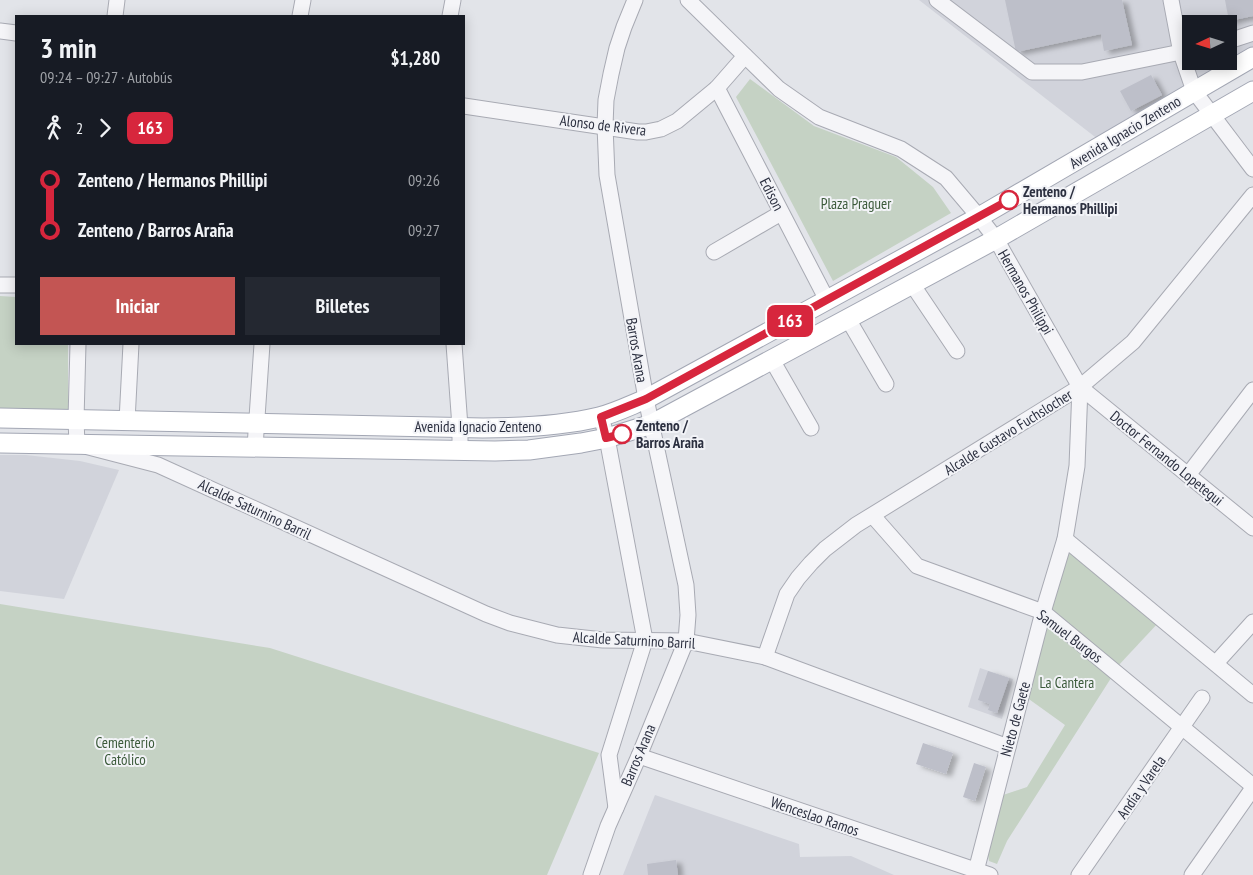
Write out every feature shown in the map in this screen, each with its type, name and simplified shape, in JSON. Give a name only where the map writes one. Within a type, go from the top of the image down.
[{"type":"main road","name":"Avenida Ignacio Zenteno","points":[[0,418],[491,428],[530,427],[601,417],[646,399],[979,217],[1253,57]]},
{"type":"main road","name":"Avenida Ignacio Zenteno","points":[[0,443],[495,451],[529,450],[606,438],[652,424],[772,360],[996,239],[1253,91]]},
{"type":"main road","points":[[1124,133],[1139,157]]},
{"type":"street","points":[[115,15],[117,0]]},
{"type":"street","points":[[300,15],[303,0]]},
{"type":"street","points":[[450,15],[453,0]]},
{"type":"street","name":"Barros Arana","points":[[591,875],[608,826],[686,641],[688,615],[686,585],[646,399],[607,175],[604,126],[610,74],[616,48],[634,0]]},
{"type":"street","name":"Hermanos Philippi","points":[[688,0],[779,89],[818,117],[900,149],[946,178],[996,239],[1080,388]]},
{"type":"street","points":[[937,0],[1032,72],[1082,72],[1182,52]]},
{"type":"street","points":[[1171,0],[1182,37]]},
{"type":"street","points":[[0,31],[15,33]]},
{"type":"street","points":[[1238,38],[1253,33]]},
{"type":"street","name":"Alonso de Rivera","points":[[465,106],[646,132],[661,129],[677,121],[717,88],[745,56]]},
{"type":"street","points":[[1190,70],[1194,92],[1253,169]]},
{"type":"street","name":"Edison","points":[[717,88],[827,300]]},
{"type":"street","name":"Alcalde Gustavo Fuchslocher","points":[[765,657],[787,594],[798,578],[825,549],[848,531],[1080,388],[1133,342],[1253,196]]},
{"type":"street","points":[[714,252],[781,213]]},
{"type":"street","points":[[912,284],[957,351]]},
{"type":"street","points":[[0,285],[15,286]]},
{"type":"street","points":[[848,319],[886,384]]},
{"type":"street","points":[[77,444],[78,345]]},
{"type":"street","points":[[127,421],[131,345]]},
{"type":"street","points":[[255,448],[262,345]]},
{"type":"street","points":[[454,345],[460,451]]},
{"type":"street","points":[[772,360],[811,428]]},
{"type":"street","points":[[1080,388],[1077,466],[1066,539],[1253,695]]},
{"type":"street","name":"Doctor Fernando Lopetegui","points":[[1080,388],[1253,528]]},
{"type":"street","points":[[1188,475],[1253,390]]},
{"type":"street","name":"Barros Arana","points":[[601,417],[645,640],[609,755],[616,808]]},
{"type":"street","name":"Alcalde Saturnino Barril","points":[[77,444],[158,465],[502,620],[535,630],[580,638],[686,641],[765,657],[1008,746]]},
{"type":"street","points":[[158,465],[160,450],[170,446]]},
{"type":"street","name":"Samuel Burgos","points":[[873,516],[917,566],[1043,612],[1253,787]]},
{"type":"street","name":"Nieto de Gaete","points":[[983,873],[1008,746],[1043,612],[1066,539]]},
{"type":"street","points":[[1216,664],[1253,622]]},
{"type":"street","name":"Andía y Varela","points":[[1079,875],[1202,698]]},
{"type":"street","name":"Wenceslao Ramos","points":[[639,756],[983,873]]},
{"type":"street","points":[[1192,875],[1253,787]]},
{"type":"shaded area","points":[[919,0],[1253,0],[1253,48],[1238,57],[1238,15],[1182,15],[1182,70],[1216,70],[1099,140]]},
{"type":"shaded area","points":[[0,455],[26,455],[80,461],[119,470],[64,599],[0,591]]},
{"type":"shaded area","points":[[980,668],[1013,679],[1002,719],[968,707]]},
{"type":"shaded area","points":[[655,795],[799,844],[800,857],[851,856],[894,875],[623,875]]},
{"type":"green space","name":"Plaza Praguer","points":[[750,79],[814,126],[896,157],[933,187],[951,213],[833,281],[736,97]]},
{"type":"green space","points":[[0,296],[15,297],[15,345],[68,345],[68,411],[0,410]]},
{"type":"green space","points":[[1068,552],[1077,552],[1159,622],[1117,667],[1047,611]]},
{"type":"green space","name":"Cementerio Católico","points":[[0,604],[270,648],[599,753],[547,875],[0,875]]},
{"type":"green space","name":"La Cantera","points":[[1051,623],[1113,675],[1007,841],[997,864],[989,861],[988,855],[1003,795],[1027,787],[1065,725],[1026,697],[1044,628]]},
{"type":"building","points":[[1005,0],[1122,0],[1132,45],[1104,51],[1101,34],[1016,52]]},
{"type":"building","points":[[1225,0],[1253,0],[1253,16],[1238,19],[1238,15],[1228,15]]},
{"type":"building","points":[[1151,75],[1162,95],[1131,111],[1120,91]]},
{"type":"building","points":[[988,671],[1009,678],[997,713],[988,710],[990,704],[978,700]]},
{"type":"building","points":[[923,743],[953,753],[946,774],[916,764]]},
{"type":"building","points":[[974,763],[986,767],[975,801],[963,797]]},
{"type":"building","points":[[676,860],[678,875],[648,875],[647,864]]},
{"type":"bus line","name":"163","points":[[622,434],[606,438],[601,417],[646,399],[1009,200]]},
{"type":"place","name":"Zenteno / Hermanos Phillipi","points":[[1009,200]]},
{"type":"place","name":"Zenteno / Barros Araña","points":[[622,434]]}]
